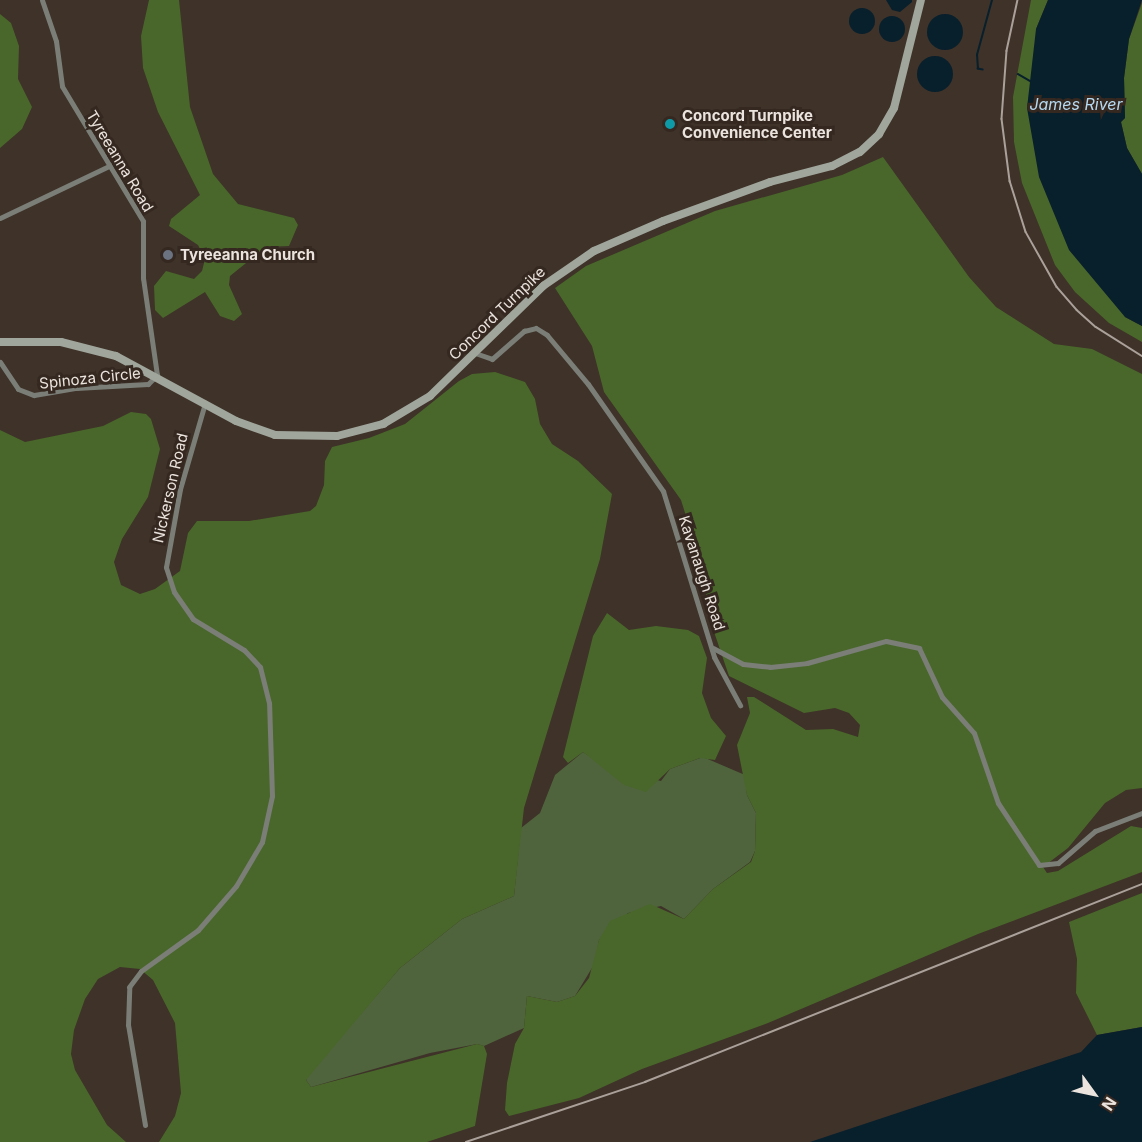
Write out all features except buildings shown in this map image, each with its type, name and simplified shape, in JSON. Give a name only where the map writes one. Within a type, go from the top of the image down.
[{"type":"street","name":"Tyreeanna Road","points":[[42,0],[56,41],[62,86],[111,165],[145,230],[143,278],[158,375]]},
{"type":"street","name":"Concord Turnpike","points":[[0,342],[39,340],[82,346],[116,356],[158,375],[244,425],[274,435],[309,439],[349,434],[383,424],[418,405],[543,286],[594,250],[663,221],[770,182],[832,166],[860,152],[879,134],[894,108],[921,0]]},
{"type":"street","points":[[0,218],[111,165]]},
{"type":"street","name":"Kavanaugh Road","points":[[475,353],[492,359],[524,331],[536,328],[547,335],[574,366],[663,491],[713,648],[743,664],[770,668],[807,663],[886,641],[919,648],[942,697],[974,733],[998,803],[1039,865],[1058,863],[1095,831],[1142,813]]},
{"type":"street","name":"Spinoza Circle","points":[[0,362],[18,389],[34,395],[76,388],[148,384],[158,375]]},
{"type":"street","name":"Nickerson Road","points":[[145,1125],[127,1017],[129,987],[141,971],[198,930],[236,886],[262,842],[272,796],[269,703],[260,668],[244,650],[193,619],[174,592],[166,567],[180,489],[205,403]]},
{"type":"street","points":[[713,648],[718,666],[740,705]]},
{"type":"green space","points":[[149,0],[179,0],[190,107],[213,174],[238,204],[294,218],[298,225],[289,246],[266,247],[230,276],[229,285],[242,314],[234,321],[220,316],[205,292],[163,318],[155,310],[154,286],[166,271],[194,279],[202,271],[205,259],[198,245],[169,226],[171,219],[200,195],[158,112],[143,68],[141,36]]},
{"type":"green space","points":[[1031,0],[1048,0],[1036,29],[1125,317],[1142,326],[1142,342],[1109,323],[1075,292],[1055,265],[1022,183],[1014,142],[1013,97]]},
{"type":"green space","points":[[1142,3],[1142,174],[1127,148],[1121,122],[1125,118],[1124,78],[1129,39]]},
{"type":"green space","points":[[0,14],[11,23],[19,46],[18,79],[32,107],[22,129],[0,148]]},
{"type":"green space","points":[[883,157],[969,277],[996,307],[1054,344],[1092,349],[1142,374],[1142,788],[1126,790],[1105,803],[1068,848],[1043,867],[1047,873],[1058,871],[1131,826],[1142,828],[1142,872],[978,934],[768,1023],[642,1069],[579,1098],[509,1116],[505,1110],[507,1083],[515,1044],[524,1028],[527,996],[557,1002],[575,996],[589,978],[599,940],[610,921],[650,904],[684,919],[713,889],[751,862],[755,851],[756,813],[747,795],[737,745],[750,713],[747,697],[754,697],[806,730],[833,729],[858,737],[860,725],[849,713],[835,708],[804,713],[729,676],[711,623],[700,561],[681,500],[604,392],[592,346],[555,288],[586,266],[715,211],[842,175]]},
{"type":"green space","points":[[495,372],[525,382],[535,399],[540,424],[552,444],[578,461],[612,494],[600,559],[524,808],[514,896],[462,919],[400,968],[306,1080],[311,1087],[477,1044],[484,1046],[487,1054],[475,1126],[427,1142],[159,1142],[175,1116],[181,1093],[175,1023],[153,980],[140,969],[120,967],[98,979],[85,999],[74,1030],[71,1054],[75,1070],[107,1125],[126,1142],[0,1142],[0,430],[25,442],[103,426],[131,412],[146,414],[151,419],[160,449],[148,497],[122,539],[114,562],[121,585],[140,594],[155,589],[180,571],[188,533],[197,521],[249,521],[310,511],[316,506],[324,485],[325,461],[332,447],[369,438],[405,424],[459,381],[472,374]]},
{"type":"green space","points":[[607,613],[629,630],[656,626],[688,630],[699,636],[707,658],[702,693],[711,718],[726,736],[715,760],[700,758],[670,769],[646,792],[624,785],[583,752],[568,763],[563,757],[593,636]]},
{"type":"green space","points":[[583,752],[603,766],[661,781],[670,769],[703,757],[745,775],[747,795],[756,813],[755,851],[750,862],[713,889],[684,919],[661,906],[628,913],[599,940],[595,963],[575,996],[557,1002],[527,996],[524,1028],[484,1046],[477,1044],[430,1053],[311,1087],[306,1080],[310,1073],[400,968],[462,919],[514,896],[521,828],[540,813],[555,775]]},
{"type":"green space","points":[[1142,893],[1142,1027],[1097,1035],[1076,993],[1077,959],[1069,922]]},
{"type":"water","points":[[886,0],[912,0],[912,2],[900,12],[892,10]]},
{"type":"water","name":"James River","points":[[1048,0],[1142,0],[1129,39],[1124,78],[1125,118],[1121,122],[1127,148],[1142,174],[1142,326],[1125,317],[1069,250],[1039,177],[1027,108],[1036,29]]},
{"type":"water","points":[[862,8],[871,12],[875,21],[871,30],[862,34],[853,30],[849,21],[853,12]]},
{"type":"water","points":[[945,14],[958,19],[963,32],[958,45],[945,50],[932,45],[927,32],[932,19]]},
{"type":"water","points":[[892,16],[901,20],[905,29],[901,38],[892,42],[883,38],[879,29],[883,20]]},
{"type":"water","points":[[935,56],[948,61],[953,74],[948,87],[935,92],[922,87],[917,74],[922,61]]},
{"type":"water","points":[[1142,1027],[1142,1142],[810,1142],[1081,1052],[1097,1035]]},
{"type":"waterway","points":[[983,70],[978,69],[977,55],[992,0]]},
{"type":"waterway","points":[[1018,74],[1030,81]]},
{"type":"railway","points":[[1018,0],[1007,51],[1002,119],[1010,181],[1026,232],[1057,287],[1077,310],[1096,327],[1142,356]]},
{"type":"railway","points":[[466,1142],[645,1082],[1142,884]]},
{"type":"place","name":"Concord Turnpike Convenience Center","points":[[670,124]]},
{"type":"place","name":"Tyreeanna Church","points":[[168,255]]}]
